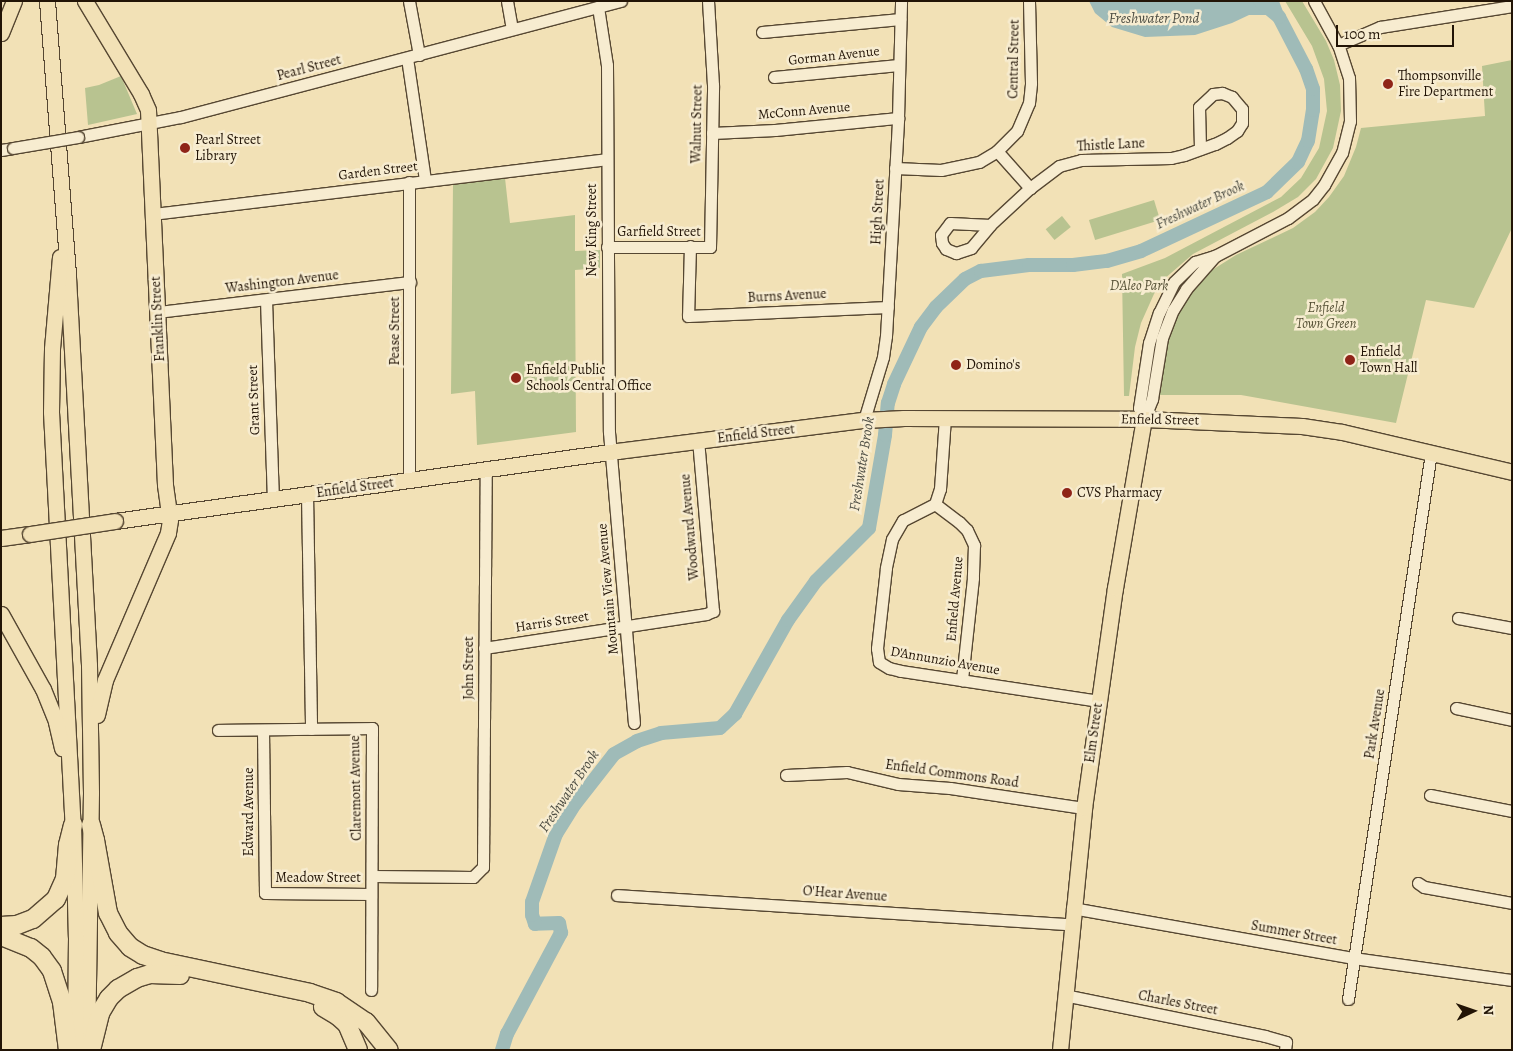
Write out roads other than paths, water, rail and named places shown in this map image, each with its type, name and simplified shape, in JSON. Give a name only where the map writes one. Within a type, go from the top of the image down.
[{"type":"highway","points":[[1,926],[17,925],[33,919],[56,899],[65,879],[68,845],[82,825],[96,840],[108,913],[118,933],[130,947],[143,955],[167,963],[310,994],[336,1002],[366,1022],[389,1050]]},
{"type":"highway","points":[[1,936],[31,948],[42,957],[52,971],[62,1002],[68,1050]]},
{"type":"highway","points":[[89,1050],[100,1013],[114,993],[136,978],[162,972],[320,1006],[332,1012],[347,1024],[358,1050]]},
{"type":"main road","points":[[1,33],[14,1]]},
{"type":"main road","points":[[48,1],[72,340],[91,749],[82,825],[76,908],[75,1050]]},
{"type":"main road","name":"Franklin Street","points":[[85,1],[144,101],[149,124],[165,485],[169,513],[168,533],[105,680],[91,749]]},
{"type":"main road","points":[[64,225],[52,349],[51,412],[71,780]]},
{"type":"main road","name":"Enfield Street","points":[[1,538],[611,452],[871,420],[945,417],[1144,419],[1302,426],[1342,432],[1512,472]]},
{"type":"main road","name":"Elm Street","points":[[1060,1050],[1072,908],[1084,808],[1115,588],[1144,419]]},
{"type":"main road","points":[[1,614],[47,697],[82,825],[89,1050]]},
{"type":"street","points":[[409,1],[419,55]]},
{"type":"street","points":[[507,1],[512,29]]},
{"type":"street","name":"Pearl Street","points":[[7,149],[149,124],[621,1]]},
{"type":"street","name":"Walnut Street","points":[[708,1],[713,85],[710,247]]},
{"type":"street","name":"High Street","points":[[871,420],[883,357],[888,307],[898,118],[901,1]]},
{"type":"street","name":"Central Street","points":[[895,168],[941,170],[979,162],[998,151],[1017,131],[1029,103],[1032,69],[1029,1]]},
{"type":"street","points":[[1144,419],[1152,399],[1162,338],[1173,310],[1186,290],[1215,256],[1288,218],[1313,199],[1334,169],[1347,136],[1352,107],[1349,78],[1338,45],[1314,1]]},
{"type":"street","points":[[1338,45],[1380,27],[1506,5]]},
{"type":"street","name":"New King Street","points":[[598,8],[607,65],[607,247],[611,452]]},
{"type":"street","points":[[762,32],[900,19]]},
{"type":"street","points":[[407,58],[425,180]]},
{"type":"street","name":"Gorman Avenue","points":[[774,77],[898,65]]},
{"type":"street","name":"Thistle Lane","points":[[990,225],[1030,188],[1059,166],[1067,163],[1081,160],[1171,158],[1200,149],[1234,135],[1240,127],[1242,109],[1232,96],[1222,93],[1213,94],[1199,107],[1200,149]]},
{"type":"street","name":"McConn Avenue","points":[[712,133],[775,130],[898,118]]},
{"type":"street","points":[[998,151],[1030,188]]},
{"type":"street","name":"Garden Street","points":[[153,214],[607,159]]},
{"type":"street","name":"Pease Street","points":[[409,182],[409,480]]},
{"type":"street","name":"Burns Avenue","points":[[690,246],[688,316],[888,307]]},
{"type":"street","name":"Garfield Street","points":[[607,247],[710,247]]},
{"type":"street","name":"Washington Avenue","points":[[158,312],[410,282]]},
{"type":"street","name":"Grant Street","points":[[266,300],[273,499]]},
{"type":"street","points":[[935,504],[940,489],[945,417]]},
{"type":"street","name":"Woodward Avenue","points":[[698,441],[713,611]]},
{"type":"street","name":"Mountain View Avenue","points":[[611,452],[634,723]]},
{"type":"street","name":"Park Avenue","points":[[1348,1000],[1430,454]]},
{"type":"street","name":"John Street","points":[[483,867],[486,469]]},
{"type":"street","points":[[218,730],[311,729],[307,494]]},
{"type":"street","name":"Enfield Avenue","points":[[935,504],[967,530],[974,545],[973,578],[962,680]]},
{"type":"street","name":"D'Annunzio Avenue","points":[[935,504],[903,520],[892,539],[886,568],[877,656],[879,662],[889,668],[1099,701]]},
{"type":"street","name":"Harris Street","points":[[484,648],[627,624],[706,614],[713,611]]},
{"type":"street","points":[[1458,618],[1512,628]]},
{"type":"street","points":[[1456,708],[1512,720]]},
{"type":"street","name":"Claremont Avenue","points":[[311,729],[372,728],[371,990]]},
{"type":"street","name":"Edward Avenue","points":[[264,730],[265,893]]},
{"type":"street","name":"Enfield Commons Road","points":[[786,775],[847,772],[898,784],[950,788],[1084,808]]},
{"type":"street","points":[[1430,795],[1512,811]]},
{"type":"street","name":"Meadow Street","points":[[372,876],[473,877],[483,867]]},
{"type":"street","points":[[1418,883],[1424,886],[1512,903]]},
{"type":"street","name":"Meadow Street","points":[[265,893],[371,894]]},
{"type":"street","name":"O'Hear Avenue","points":[[617,895],[1071,924]]},
{"type":"street","name":"Summer Street","points":[[1072,908],[1353,958],[1512,980]]},
{"type":"street","name":"Charles Street","points":[[1064,996],[1285,1046]]},
{"type":"water","name":"Freshwater Pond","points":[[1089,1],[1279,1],[1284,14],[1273,20],[1268,15],[1249,15],[1232,23],[1195,35],[1145,37],[1112,27],[1095,13]]},
{"type":"waterway","name":"Freshwater Brook","points":[[502,1050],[507,1034],[561,933],[559,923],[535,924],[532,915],[532,902],[556,834],[575,804],[614,754],[637,741],[661,733],[720,728],[735,714],[788,620],[816,581],[869,528],[885,435],[888,403],[894,384],[921,327],[936,307],[965,279],[981,271],[1029,265],[1073,265],[1107,261],[1141,251],[1267,192],[1298,162],[1308,141],[1313,110],[1313,89],[1306,69],[1279,17],[1260,1]]},
{"type":"place","name":"Thompsonville Fire Department","points":[[1388,84]]},
{"type":"place","name":"Pearl Street Library","points":[[185,148]]},
{"type":"place","name":"Enfield Town Hall","points":[[1350,360]]},
{"type":"place","name":"Domino's","points":[[956,365]]},
{"type":"place","name":"Enfield Public Schools Central Office","points":[[516,378]]},
{"type":"place","name":"CVS Pharmacy","points":[[1067,493]]},
{"type":"park label","name":"D'Aleo Park","points":[[1139,286]]},
{"type":"park label","name":"Enfield Town Green","points":[[1326,316]]}]
